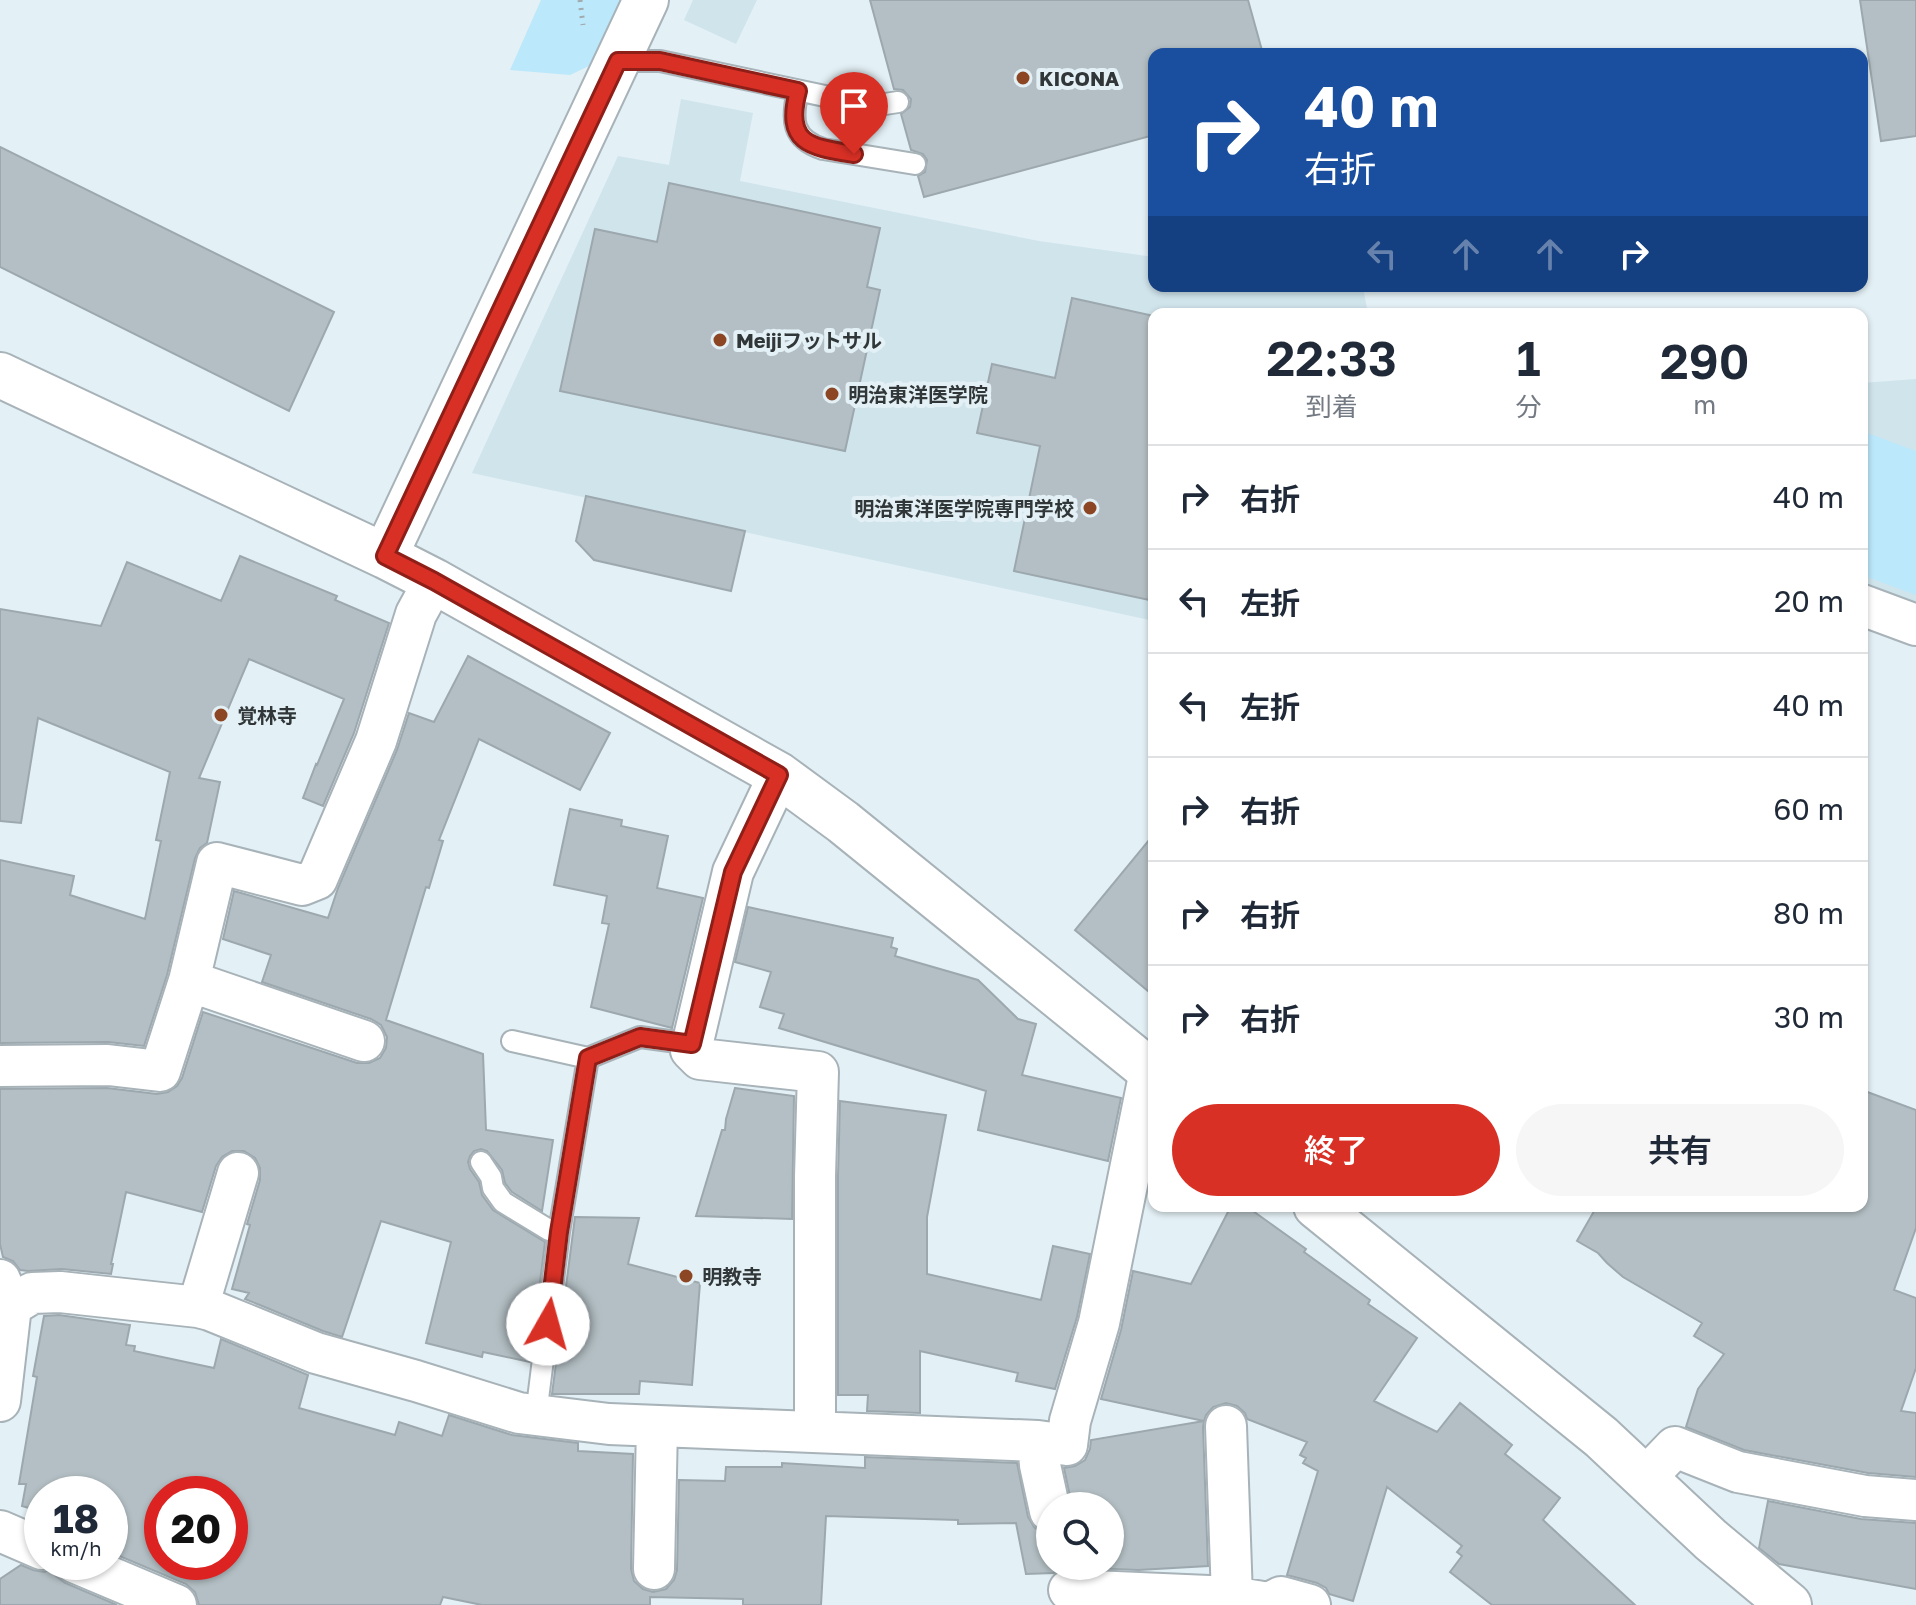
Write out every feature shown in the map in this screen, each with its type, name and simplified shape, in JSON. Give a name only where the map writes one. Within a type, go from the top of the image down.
[{"type":"street","points":[[385,556],[646,0]]},
{"type":"street","points":[[0,375],[434,581],[779,775],[856,832],[1148,1069]]},
{"type":"street","points":[[0,1066],[108,1065],[160,1071],[189,981],[217,863],[302,885],[317,879],[376,741],[416,614],[434,581]]},
{"type":"street","points":[[1868,607],[1916,625]]},
{"type":"street","points":[[779,775],[733,872],[691,1050],[700,1059],[818,1072],[815,1432]]},
{"type":"street","points":[[189,981],[364,1041]]},
{"type":"street","points":[[0,1401],[6,1293],[60,1292],[210,1310],[316,1353],[519,1413],[609,1424],[1038,1441],[1067,1445],[1070,1421],[1099,1323],[1148,1091]]},
{"type":"street","points":[[198,1307],[238,1173]]},
{"type":"street","points":[[1328,1212],[1601,1437],[1711,1540],[1789,1605]]},
{"type":"street","points":[[654,1569],[657,1426]]},
{"type":"street","points":[[1226,1426],[1257,1602]]},
{"type":"street","points":[[1038,1441],[1046,1492]]},
{"type":"street","points":[[1646,1477],[1675,1447],[1738,1472],[1865,1496],[1916,1500]]},
{"type":"street","points":[[0,1531],[24,1541]]},
{"type":"street","points":[[117,1580],[176,1605]]},
{"type":"street","points":[[1069,1587],[1257,1602],[1281,1597],[1310,1605]]},
{"type":"lane","points":[[618,61],[660,61],[872,106],[898,102]]},
{"type":"lane","points":[[798,91],[794,120],[798,133],[809,145],[915,164]]},
{"type":"lane","points":[[512,1041],[588,1058],[640,1037],[692,1044]]},
{"type":"lane","points":[[536,1415],[559,1232],[588,1058]]},
{"type":"lane","points":[[481,1162],[503,1202],[549,1230],[559,1232]]},
{"type":"shaded area","points":[[541,0],[621,0],[591,65],[570,75],[510,70]]},
{"type":"shaded area","points":[[693,0],[757,0],[736,44],[684,20]]},
{"type":"shaded area","name":"明治東洋医学院","points":[[681,99],[753,113],[740,181],[1039,241],[1148,256],[1148,292],[1364,292],[1367,308],[1148,308],[1148,620],[472,473],[618,156],[669,165]]},
{"type":"shaded area","points":[[1916,379],[1916,607],[1868,588],[1868,383]]},
{"type":"shaded area","points":[[1868,433],[1916,451],[1916,595],[1868,577]]},
{"type":"building","name":"KICONA","points":[[870,0],[1248,0],[1261,48],[1148,48],[1148,137],[924,197],[918,176],[925,172],[927,160],[923,154],[911,150],[901,114],[910,107],[911,99],[903,90],[894,89]]},
{"type":"building","points":[[1860,0],[1916,0],[1916,136],[1881,141]]},
{"type":"building","points":[[0,147],[334,312],[289,411],[0,267]]},
{"type":"building","name":"Meijiフットサル","points":[[669,183],[880,228],[867,287],[880,290],[845,451],[560,391],[595,229],[657,242]]},
{"type":"building","name":"明治東洋医学院専門学校","points":[[1072,298],[1148,315],[1148,600],[1014,571],[1040,446],[977,433],[992,364],[1055,378]]},
{"type":"building","points":[[586,496],[745,531],[731,591],[594,560],[576,541]]},
{"type":"building","points":[[240,556],[337,596],[335,600],[389,623],[354,733],[323,806],[303,798],[344,699],[249,659],[199,778],[220,782],[207,843],[195,858],[167,975],[144,1046],[108,1042],[0,1043],[0,860],[74,876],[70,895],[145,919],[161,841],[156,840],[170,772],[38,718],[21,823],[0,821],[0,609],[101,626],[127,562],[221,601]]},
{"type":"building","points":[[468,656],[610,733],[580,790],[479,739],[439,840],[443,841],[386,1020],[483,1054],[486,1130],[553,1140],[542,1211],[512,1192],[505,1183],[502,1170],[487,1151],[474,1151],[468,1162],[482,1195],[493,1210],[545,1242],[530,1362],[483,1352],[482,1357],[426,1343],[451,1242],[381,1221],[342,1337],[245,1299],[249,1293],[232,1289],[250,1225],[247,1224],[260,1180],[260,1168],[255,1158],[244,1151],[232,1151],[222,1157],[216,1166],[202,1212],[126,1192],[111,1274],[62,1269],[20,1270],[13,1261],[3,1257],[0,1244],[0,1089],[107,1088],[157,1094],[168,1092],[182,1078],[203,1012],[357,1063],[369,1063],[380,1058],[386,1048],[387,1037],[381,1025],[262,982],[271,955],[223,939],[234,891],[328,918],[397,750],[409,713],[434,722]]},
{"type":"building","points":[[570,809],[622,820],[621,826],[668,836],[657,888],[703,898],[672,1028],[591,1007],[609,924],[602,923],[607,896],[554,885]]},
{"type":"building","points":[[1148,841],[1148,991],[1075,930]]},
{"type":"building","points":[[748,907],[893,938],[891,947],[897,949],[895,956],[978,980],[1018,1019],[1036,1024],[1022,1075],[1121,1098],[1108,1161],[978,1130],[986,1091],[779,1028],[784,1014],[760,1007],[771,972],[735,962]]},
{"type":"building","points":[[735,1088],[794,1096],[792,1219],[696,1216],[722,1130],[725,1130]]},
{"type":"building","points":[[1868,1092],[1916,1110],[1916,1228],[1894,1290],[1916,1298],[1916,1368],[1901,1411],[1916,1413],[1916,1477],[1868,1473],[1744,1450],[1686,1427],[1698,1389],[1724,1354],[1694,1336],[1702,1323],[1623,1277],[1598,1253],[1577,1241],[1594,1212],[1868,1212]]},
{"type":"building","points":[[840,1101],[946,1115],[927,1217],[927,1274],[1041,1300],[1053,1246],[1090,1254],[1077,1317],[1055,1389],[1016,1381],[1018,1373],[920,1351],[920,1413],[867,1411],[868,1395],[838,1395]]},
{"type":"building","points":[[1228,1212],[1254,1212],[1306,1249],[1304,1252],[1370,1300],[1368,1304],[1417,1338],[1374,1401],[1437,1432],[1460,1403],[1512,1445],[1505,1454],[1560,1498],[1543,1520],[1635,1605],[1492,1605],[1450,1572],[1462,1556],[1457,1552],[1462,1546],[1387,1487],[1353,1601],[1329,1594],[1317,1583],[1287,1575],[1318,1471],[1303,1463],[1306,1458],[1300,1455],[1307,1442],[1247,1419],[1237,1406],[1226,1403],[1213,1407],[1204,1421],[1101,1399],[1121,1330],[1133,1271],[1191,1284]]},
{"type":"building","points":[[575,1217],[639,1218],[628,1264],[700,1283],[692,1385],[640,1381],[639,1394],[552,1394]]},
{"type":"building","points":[[59,1315],[130,1325],[126,1345],[135,1346],[134,1351],[214,1368],[221,1339],[308,1375],[299,1408],[395,1435],[399,1422],[442,1436],[449,1415],[512,1435],[578,1443],[578,1451],[633,1454],[631,1569],[634,1581],[643,1589],[653,1592],[666,1589],[674,1580],[677,1570],[679,1480],[725,1481],[726,1467],[782,1467],[782,1463],[865,1468],[865,1457],[1017,1463],[1028,1517],[1036,1528],[1036,1574],[1026,1574],[1016,1523],[958,1524],[958,1520],[826,1516],[821,1605],[743,1605],[743,1599],[650,1597],[650,1605],[482,1605],[443,1597],[440,1605],[199,1605],[195,1592],[176,1580],[248,1580],[248,1476],[144,1476],[144,1566],[128,1560],[128,1476],[24,1476],[24,1484],[19,1484],[37,1377],[33,1376],[44,1316]]},
{"type":"building","points":[[1204,1421],[1208,1566],[1124,1569],[1124,1492],[1069,1492],[1064,1468],[1085,1460],[1091,1440]]},
{"type":"building","points":[[1768,1501],[1861,1519],[1916,1523],[1916,1589],[1779,1564],[1759,1548]]},
{"type":"building","points":[[21,1565],[24,1566],[24,1580],[61,1580],[117,1605],[0,1605],[0,1579]]},
{"type":"place","name":"KICONA","points":[[1023,78]]},
{"type":"place","name":"Meijiフットサル","points":[[720,340]]},
{"type":"place","name":"明治東洋医学院","points":[[832,394]]},
{"type":"place","name":"明治東洋医学院専門学校","points":[[1090,508]]},
{"type":"place","name":"覚林寺","points":[[221,715]]},
{"type":"place","name":"明教寺","points":[[686,1276]]},
{"type":"route","points":[[548,1324],[559,1232],[588,1058],[640,1037],[692,1044],[733,872],[779,775],[385,556],[618,61],[660,61],[798,91],[794,106],[798,133],[809,145],[854,154]]}]
